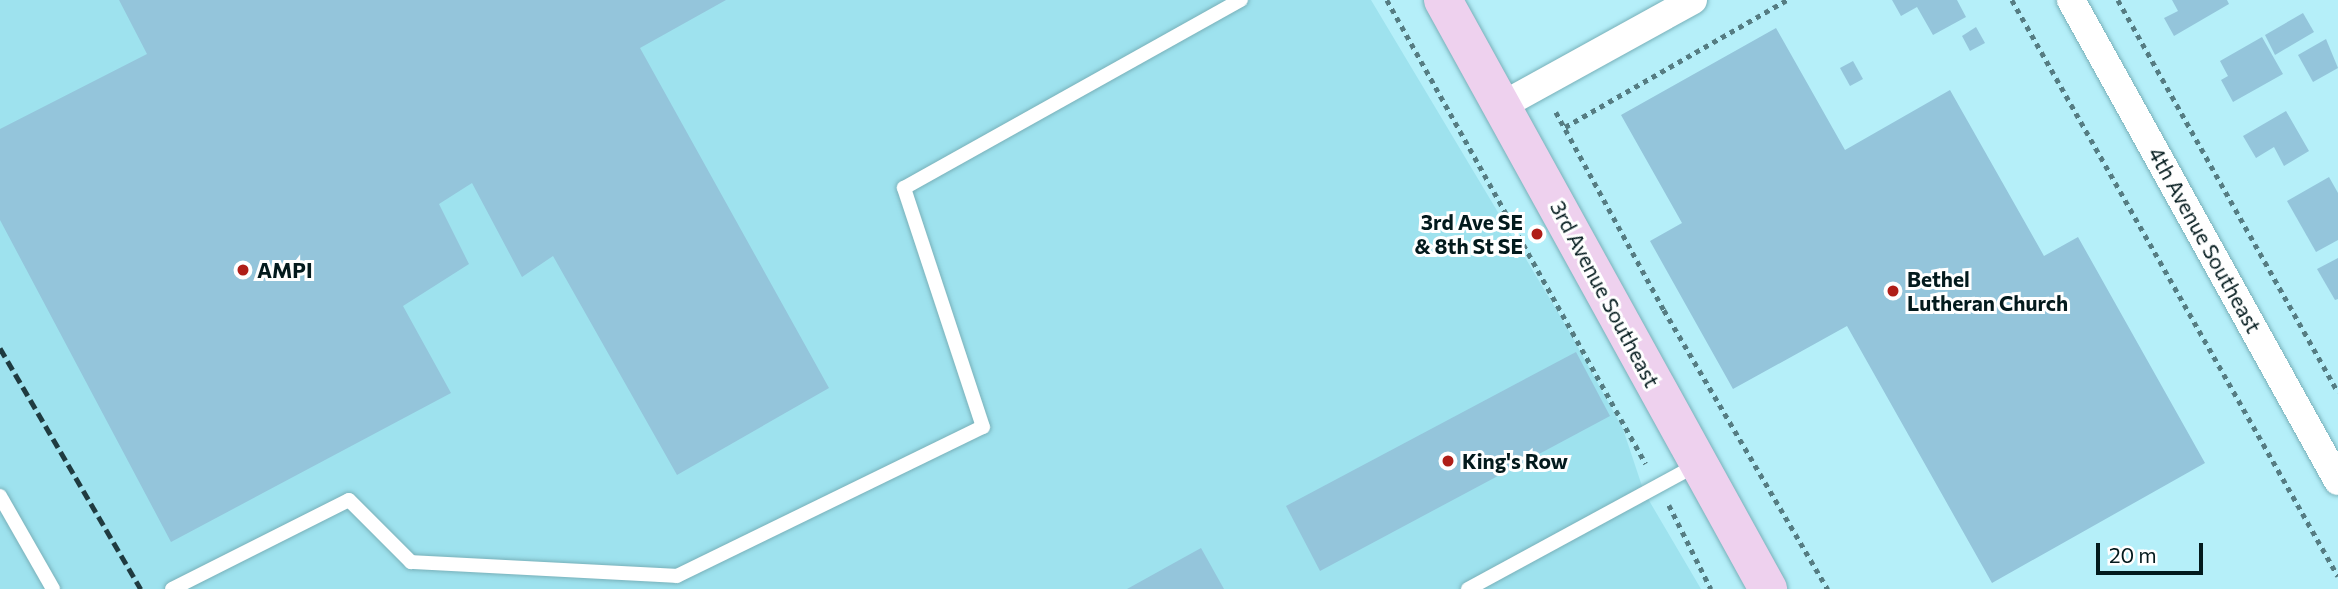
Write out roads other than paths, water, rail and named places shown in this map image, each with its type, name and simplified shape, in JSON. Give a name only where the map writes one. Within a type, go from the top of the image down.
[{"type":"main road","name":"3rd Avenue Southeast","points":[[1443,0],[1768,589]]},
{"type":"street","points":[[1503,105],[1693,0]]},
{"type":"street","name":"4th Avenue Southeast","points":[[2071,0],[2338,481]]},
{"type":"lane","points":[[172,589],[349,500],[411,562],[677,576],[983,427],[904,188],[1241,0]]},
{"type":"lane","points":[[1468,589],[1698,464]]},
{"type":"lane","points":[[0,496],[53,589]]},
{"type":"railway","points":[[0,348],[141,589]]},
{"type":"place","name":"3rd Ave SE & 8th St SE","points":[[1537,234]]},
{"type":"place","name":"AMPI","points":[[243,270]]},
{"type":"place","name":"Bethel Lutheran Church","points":[[1893,291]]},
{"type":"place","name":"King's Row","points":[[1448,461]]}]
